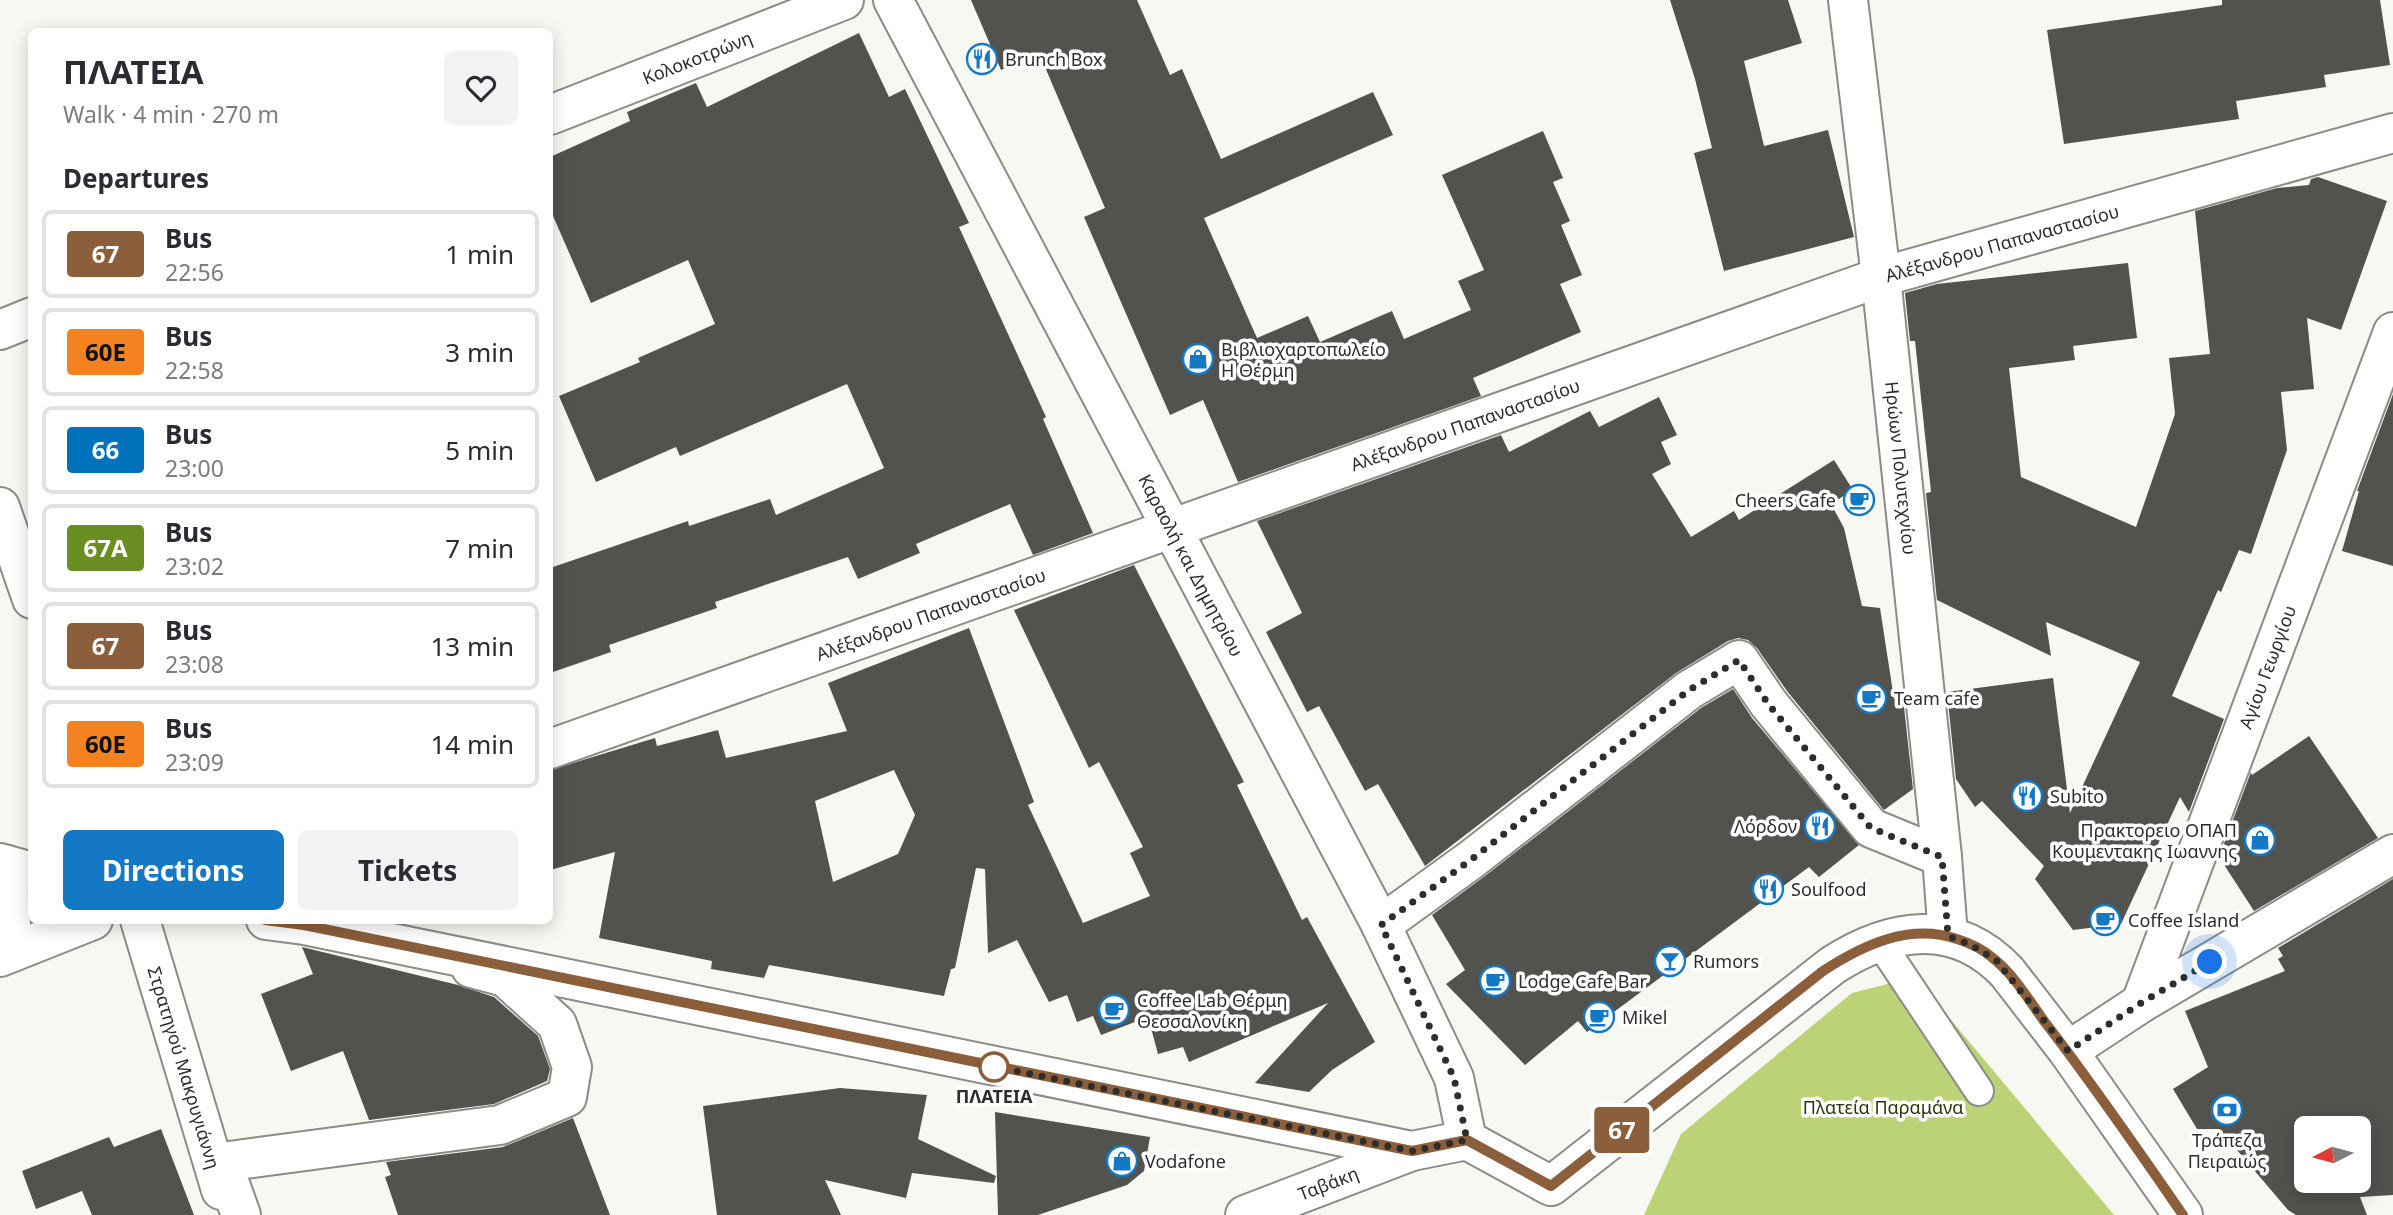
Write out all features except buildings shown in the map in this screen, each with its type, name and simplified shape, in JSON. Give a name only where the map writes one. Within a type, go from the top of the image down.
[{"type":"street","name":"Κολοκοτρώνη","points":[[553,114],[844,0]]},
{"type":"street","name":"Καραολή και Δημητρίου","points":[[893,0],[1381,925],[1454,1078],[1467,1140]]},
{"type":"street","name":"Ηρώων Πολυτεχνίου","points":[[1848,0],[1881,277],[1948,936]]},
{"type":"street","name":"Αλέξανδρου Παπαναστασίου","points":[[553,748],[1881,277],[2393,132]]},
{"type":"street","points":[[0,330],[28,319]]},
{"type":"street","name":"Αγίου Γεωργίου","points":[[2141,1003],[2393,332]]},
{"type":"street","points":[[0,507],[28,588]]},
{"type":"street","points":[[1381,925],[1472,859],[1689,690],[1739,660],[1769,705],[1871,828],[1942,857]]},
{"type":"street","points":[[2068,1051],[2141,1003],[2393,854]]},
{"type":"street","points":[[0,943],[11,925],[13,867]]},
{"type":"street","points":[[0,957],[83,924]]},
{"type":"street","name":"Στρατηγού Μακρυγιάννη","points":[[141,924],[228,1215]]},
{"type":"street","points":[[296,924],[1412,1151],[1467,1140],[1557,1200],[1823,971],[1854,952],[1879,941],[1909,934],[1948,936],[1971,945],[1996,960],[2068,1051],[2183,1215]]},
{"type":"street","points":[[241,1215],[222,1162],[500,1125],[566,1097],[572,1067],[556,1024],[505,977],[389,944]]},
{"type":"street","name":"Ταβάκη","points":[[1245,1215],[1412,1151]]},
{"type":"lane","points":[[1879,941],[1979,1091]]},
{"type":"green space","name":"Πλατεία Παραμάνα","points":[[1915,977],[2114,1215],[1644,1215],[1681,1134],[1852,993]]},
{"type":"bus line","name":"67","points":[[296,924],[1412,1151],[1467,1140],[1551,1186],[1823,971],[1854,952],[1896,936],[1948,936],[1982,950],[2007,972],[2068,1051],[2183,1215]]},
{"type":"place","name":"Brunch Box","points":[[982,59]]},
{"type":"place","name":"Βιβλιοχαρτοπωλείο Η Θέρμη","points":[[1198,359]]},
{"type":"place","name":"Cheers Cafe","points":[[1859,500]]},
{"type":"place","name":"Team cafe","points":[[1871,698]]},
{"type":"place","name":"Subito","points":[[2027,796]]},
{"type":"place","name":"Λόρδον","points":[[1820,826]]},
{"type":"place","name":"Πρακτορειο ΟΠΑΠ Κουμεντακης Ιωαννης","points":[[2260,840]]},
{"type":"place","name":"Soulfood","points":[[1768,889]]},
{"type":"place","name":"Coffee Island","points":[[2105,920]]},
{"type":"place","name":"Rumors","points":[[1670,961]]},
{"type":"place","name":"Lodge Cafe Bar","points":[[1495,981]]},
{"type":"place","name":"Coffee Lab Θέρμη Θεσσαλονίκη","points":[[1114,1010]]},
{"type":"place","name":"Mikel","points":[[1599,1017]]},
{"type":"place","name":"ΠΛΑΤΕΙΑ","points":[[994,1067]]},
{"type":"place","name":"Τράπεζα Πειραιώς","points":[[2227,1110]]},
{"type":"place","name":"Vodafone","points":[[1122,1161]]},
{"type":"route","points":[[994,1067],[981,1064],[1412,1151],[1467,1140],[1454,1078],[1381,925],[1472,859],[1689,690],[1739,660],[1769,705],[1871,828],[1942,857],[1948,936],[1982,950],[1996,960],[2068,1051],[2210,962]]}]
